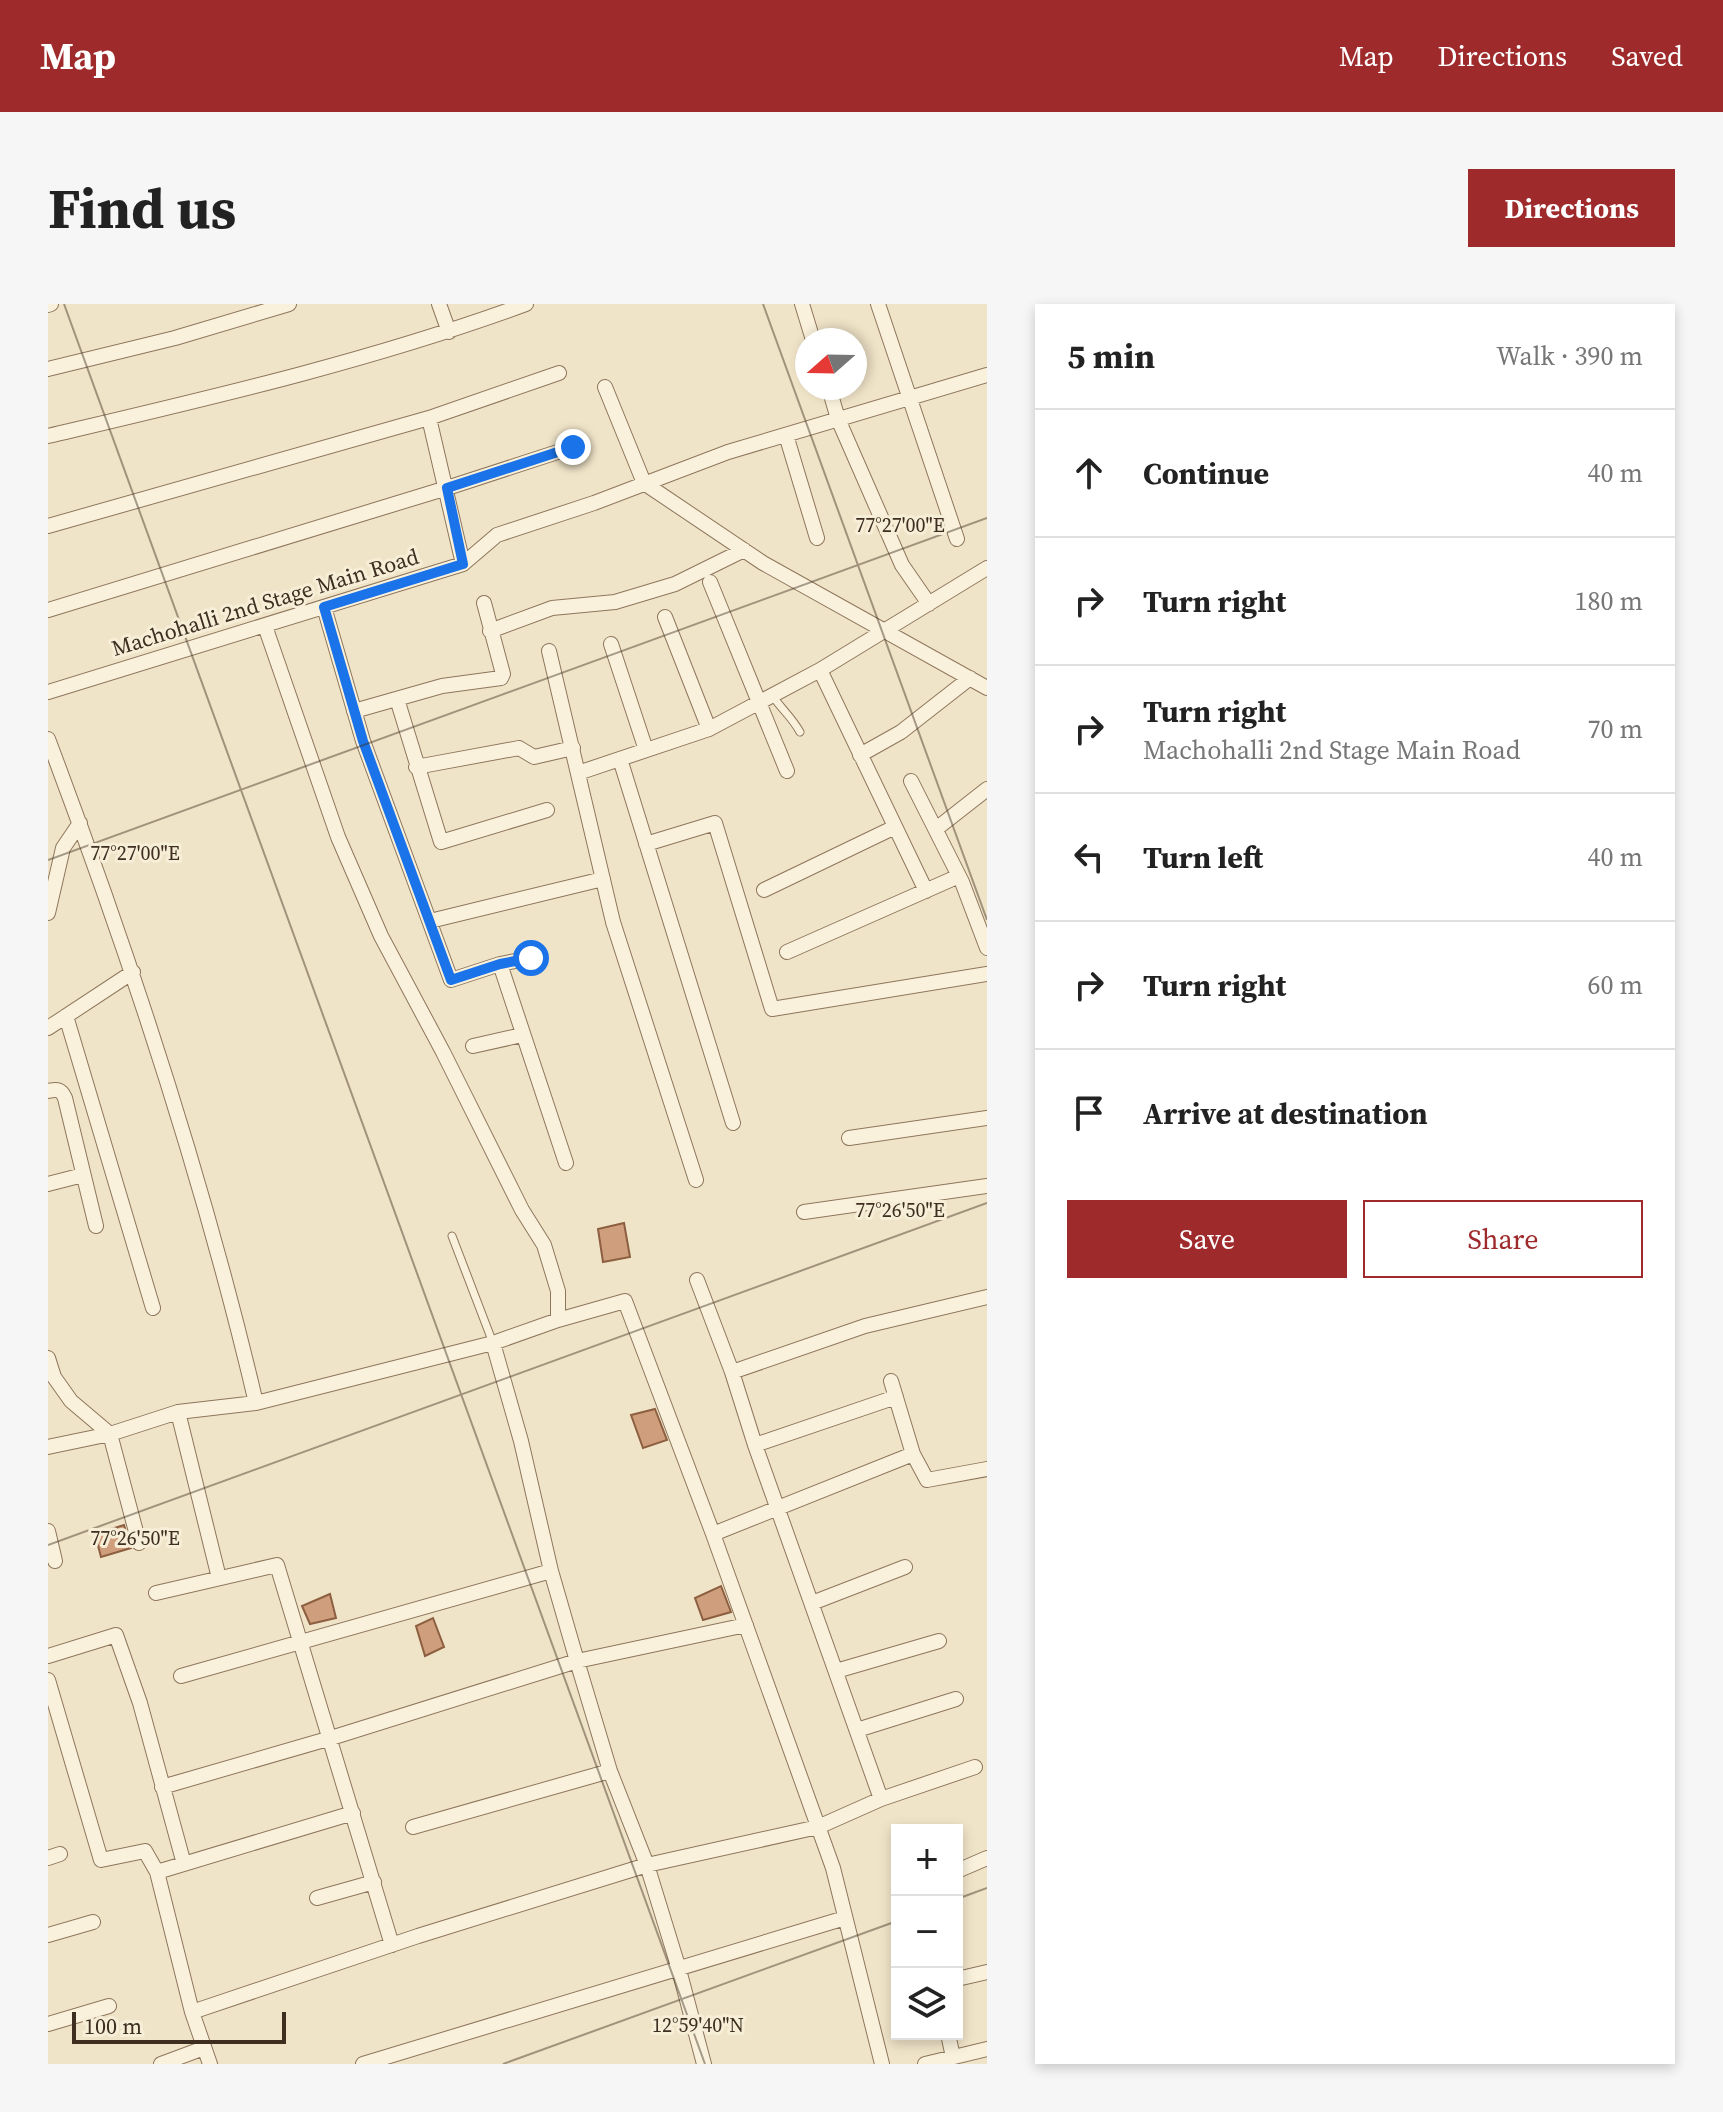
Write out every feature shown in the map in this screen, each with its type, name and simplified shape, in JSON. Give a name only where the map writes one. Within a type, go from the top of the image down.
[{"type":"street","points":[[48,369],[175,338],[289,304]]},
{"type":"street","points":[[439,304],[449,332]]},
{"type":"street","points":[[48,436],[206,399],[449,332],[526,304]]},
{"type":"street","points":[[802,304],[809,328]]},
{"type":"street","points":[[878,304],[957,539]]},
{"type":"street","points":[[48,526],[429,418],[559,373]]},
{"type":"street","name":"Machohalli 2nd Stage Main Road","points":[[48,692],[463,564],[497,535],[594,503],[728,452],[987,375]]},
{"type":"street","points":[[605,387],[644,483],[744,550],[987,688]]},
{"type":"street","points":[[832,400],[902,565],[929,604]]},
{"type":"street","points":[[429,418],[463,564]]},
{"type":"street","points":[[786,435],[817,538]]},
{"type":"street","points":[[48,610],[573,447]]},
{"type":"street","points":[[490,631],[552,608],[615,602],[675,584],[744,550]]},
{"type":"street","points":[[578,773],[709,729],[820,670],[987,568]]},
{"type":"street","points":[[710,582],[766,699],[787,771]]},
{"type":"street","points":[[354,711],[442,686],[501,678],[503,674],[484,603]]},
{"type":"street","points":[[324,607],[363,741],[451,980],[500,964],[531,958]]},
{"type":"street","points":[[665,617],[709,729]]},
{"type":"street","points":[[265,626],[338,837],[381,936],[522,1210],[544,1245],[558,1291],[558,1320]]},
{"type":"street","points":[[611,644],[646,750]]},
{"type":"street","points":[[549,651],[618,941],[696,1180]]},
{"type":"street","points":[[820,670],[926,891]]},
{"type":"street","points":[[860,755],[901,732],[970,678]]},
{"type":"street","points":[[397,699],[441,842],[547,810]]},
{"type":"street","points":[[48,739],[133,972],[234,1307],[256,1403]]},
{"type":"street","points":[[416,767],[519,748],[534,757],[573,748]]},
{"type":"street","points":[[620,759],[733,1123]]},
{"type":"street","points":[[911,781],[959,876],[987,948]]},
{"type":"street","points":[[936,829],[987,789]]},
{"type":"street","points":[[48,913],[63,848],[80,823]]},
{"type":"street","points":[[646,844],[715,823],[772,1009],[987,974]]},
{"type":"street","points":[[764,890],[895,827]]},
{"type":"street","points":[[787,952],[959,876]]},
{"type":"street","points":[[430,921],[603,879]]},
{"type":"street","points":[[973,910],[987,903]]},
{"type":"street","points":[[500,964],[566,1163]]},
{"type":"street","points":[[48,1028],[133,972]]},
{"type":"street","points":[[48,1015],[48,1028]]},
{"type":"street","points":[[66,1016],[153,1308]]},
{"type":"street","points":[[473,1046],[522,1035]]},
{"type":"street","points":[[48,1091],[56,1089],[65,1098],[96,1226]]},
{"type":"street","points":[[849,1138],[987,1118]]},
{"type":"street","points":[[48,1184],[83,1175]]},
{"type":"street","points":[[804,1212],[987,1186]]},
{"type":"street","points":[[697,1280],[881,1799]]},
{"type":"street","points":[[732,1372],[865,1326],[987,1297]]},
{"type":"street","points":[[48,1447],[110,1434],[178,1412],[256,1403],[493,1343],[625,1301],[833,1868],[882,2064]]},
{"type":"street","points":[[493,1343],[577,1661],[610,1771],[647,1865],[704,2064]]},
{"type":"street","points":[[48,1358],[54,1377],[71,1401],[110,1434],[139,1543]]},
{"type":"street","points":[[891,1381],[913,1454],[927,1480],[987,1469]]},
{"type":"street","points":[[755,1445],[896,1397]]},
{"type":"street","points":[[178,1412],[219,1578]]},
{"type":"street","points":[[713,1534],[913,1454]]},
{"type":"street","points":[[48,1531],[55,1561]]},
{"type":"street","points":[[156,1593],[277,1565],[392,1945]]},
{"type":"street","points":[[812,1603],[905,1567]]},
{"type":"street","points":[[181,1676],[551,1571]]},
{"type":"street","points":[[162,1787],[577,1661],[746,1625]]},
{"type":"street","points":[[48,1656],[116,1635],[140,1703],[184,1864]]},
{"type":"street","points":[[836,1671],[939,1641]]},
{"type":"street","points":[[48,1680],[101,1860],[145,1851],[157,1872],[192,2012],[210,2064]]},
{"type":"street","points":[[857,1730],[956,1699]]},
{"type":"street","points":[[192,2012],[647,1865],[818,1827],[881,1799],[975,1767]]},
{"type":"street","points":[[413,1827],[610,1771]]},
{"type":"street","points":[[157,1872],[353,1813]]},
{"type":"street","points":[[963,1868],[987,1858]]},
{"type":"street","points":[[317,1898],[374,1882]]},
{"type":"street","points":[[363,2064],[678,1966],[845,1918]]},
{"type":"street","points":[[48,1935],[93,1922]]},
{"type":"street","points":[[963,1978],[987,1972]]},
{"type":"street","points":[[48,2024],[109,2006]]},
{"type":"street","points":[[949,2040],[953,2057]]},
{"type":"street","points":[[161,2064],[204,2048]]},
{"type":"street","points":[[925,2064],[987,2049]]},
{"type":"lane","points":[[766,699],[790,714],[800,732]]},
{"type":"lane","points":[[452,1236],[493,1343]]},
{"type":"building","points":[[624,1223],[630,1257],[603,1262],[598,1229]]},
{"type":"building","points":[[655,1409],[667,1440],[643,1448],[631,1415]]},
{"type":"building","points":[[124,1525],[131,1548],[101,1557],[95,1534]]},
{"type":"building","points":[[721,1586],[731,1612],[703,1620],[695,1598]]},
{"type":"building","points":[[330,1594],[336,1618],[310,1624],[302,1606]]},
{"type":"building","points":[[433,1618],[444,1647],[425,1656],[416,1626]]},
{"type":"route","points":[[531,958],[500,964],[451,980],[363,741],[324,607],[463,564],[447,488],[573,447]]}]
